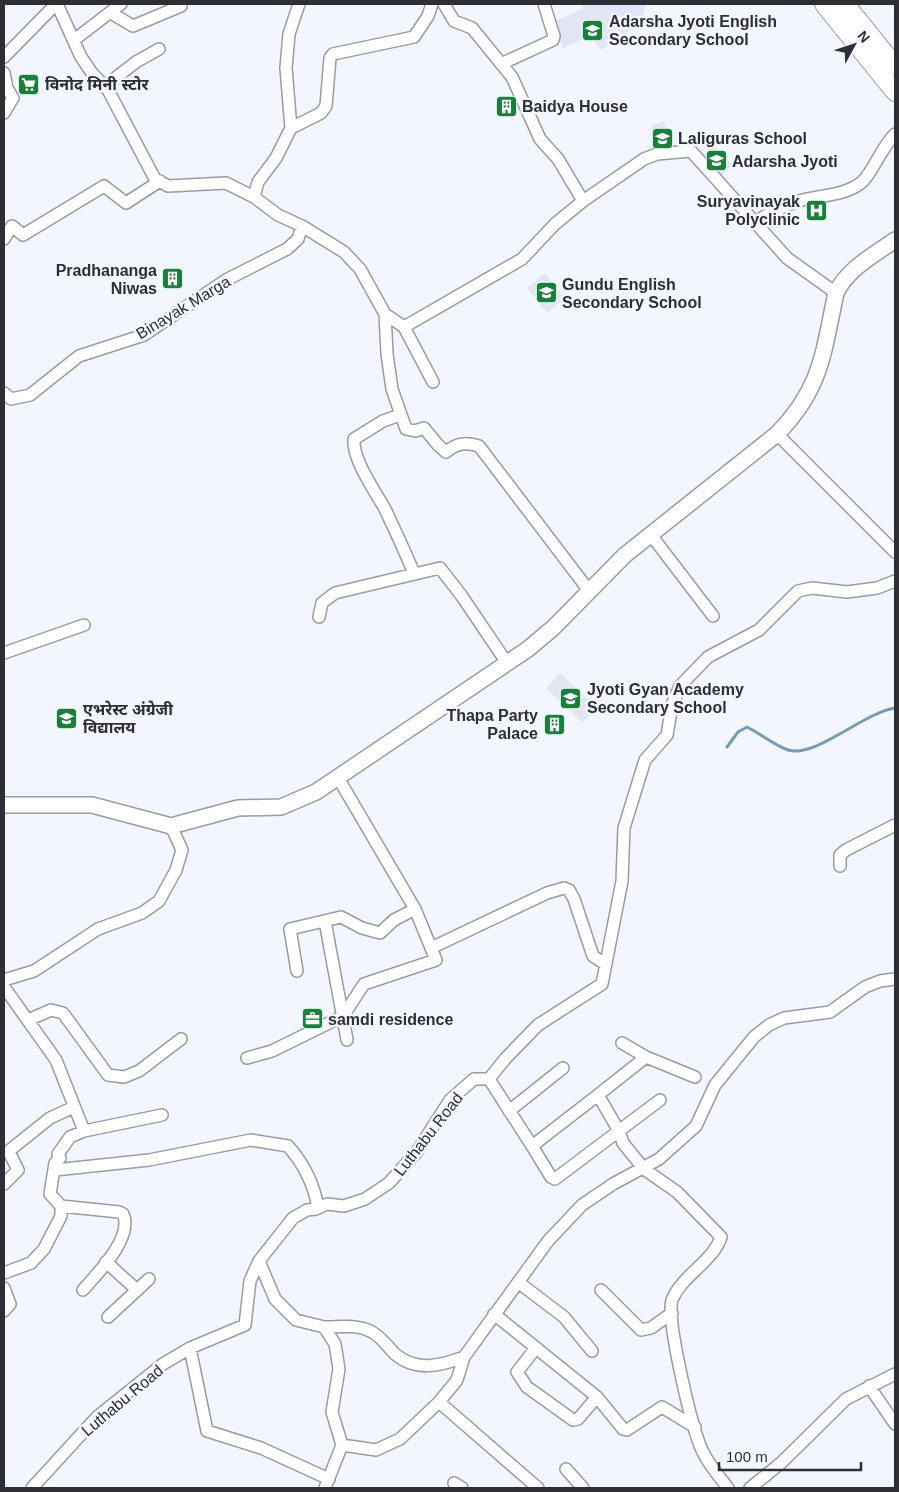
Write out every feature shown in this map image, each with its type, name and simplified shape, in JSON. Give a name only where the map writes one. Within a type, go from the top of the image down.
[{"type":"highway","points":[[824,4],[895,92]]},
{"type":"highway","points":[[845,4],[895,66]]},
{"type":"main road","points":[[4,805],[92,805],[170,826],[238,808],[281,807],[316,792],[337,776],[507,663],[553,628],[625,555],[778,434],[794,416],[813,387],[819,371],[836,293],[846,277],[895,240]]},
{"type":"street","points":[[4,57],[57,4],[87,65],[105,86],[155,179],[168,186],[226,183],[254,197],[278,215],[302,226],[344,252],[360,269],[385,314],[388,370],[400,415],[406,429],[415,431],[424,428],[438,446],[446,452],[455,445],[467,443],[479,446],[590,592]]},
{"type":"street","points":[[74,40],[122,4]]},
{"type":"street","points":[[254,197],[258,182],[276,158],[291,128],[286,68],[288,34],[299,4]]},
{"type":"street","points":[[291,128],[321,113],[326,106],[330,58],[333,54],[414,37],[428,16],[432,4]]},
{"type":"street","points":[[444,4],[454,21],[472,28],[512,77],[540,139],[558,158],[583,201]]},
{"type":"street","points":[[501,64],[553,40],[554,36],[544,4]]},
{"type":"street","points":[[111,13],[133,26],[181,6]]},
{"type":"street","points":[[105,86],[136,62],[159,48]]},
{"type":"street","points":[[4,73],[7,88],[13,98],[4,113]]},
{"type":"street","points":[[754,222],[776,208],[801,200],[846,191],[863,181],[886,143],[895,134]]},
{"type":"street","points":[[404,326],[522,259],[555,224],[583,201],[644,159],[657,154],[691,151],[787,258],[836,293]]},
{"type":"street","points":[[4,239],[12,226],[23,235],[104,186],[126,203],[160,182]]},
{"type":"street","name":"Binayak Marga","points":[[4,393],[11,399],[30,395],[79,356],[144,335],[226,280],[287,249],[298,239],[302,226]]},
{"type":"street","points":[[385,314],[404,326],[433,382]]},
{"type":"street","points":[[400,415],[383,421],[354,439],[353,445],[358,459],[385,510],[414,573]]},
{"type":"street","points":[[778,434],[895,552]]},
{"type":"street","points":[[651,535],[713,616]]},
{"type":"street","points":[[319,617],[322,603],[335,593],[440,568],[461,595],[507,663]]},
{"type":"street","points":[[660,1100],[555,1179],[551,1177],[489,1079],[505,1059],[538,1025],[602,984],[622,881],[624,828],[645,760],[667,735],[672,705],[680,686],[708,657],[759,630],[798,592],[812,588],[847,592],[877,588],[895,581]]},
{"type":"street","points":[[4,653],[84,625]]},
{"type":"street","points":[[247,1058],[272,1051],[342,1016],[364,984],[436,960],[415,909],[337,776]]},
{"type":"street","points":[[840,866],[840,855],[846,850],[895,825]]},
{"type":"street","points":[[4,980],[34,971],[98,929],[142,913],[160,901],[176,870],[182,850],[170,826]]},
{"type":"street","points":[[431,948],[547,893],[564,888],[569,890],[574,900],[593,956],[606,964]]},
{"type":"street","points":[[297,971],[290,929],[342,917],[362,928],[380,933],[394,920],[415,909]]},
{"type":"street","points":[[325,921],[347,1040]]},
{"type":"street","points":[[342,1445],[376,1450],[400,1439],[439,1402],[457,1380],[464,1357],[548,1241],[582,1205],[613,1184],[644,1169],[696,1126],[715,1085],[754,1037],[784,1018],[830,1012],[865,987],[895,979]]},
{"type":"street","points":[[4,987],[56,1060],[84,1131]]},
{"type":"street","points":[[28,1020],[51,1010],[63,1014],[108,1074],[124,1077],[139,1071],[181,1039]]},
{"type":"street","points":[[622,1042],[646,1056],[695,1077]]},
{"type":"street","points":[[532,1146],[646,1056]]},
{"type":"street","points":[[509,1111],[563,1068]]},
{"type":"street","name":"Luthabu Road","points":[[32,1488],[97,1417],[163,1364],[190,1348],[245,1325],[250,1281],[259,1261],[294,1218],[307,1210],[327,1204],[344,1206],[365,1200],[388,1183],[416,1153],[450,1100],[474,1079],[489,1079]]},
{"type":"street","points":[[598,1095],[619,1131],[623,1143],[644,1169],[677,1192],[721,1237],[718,1247],[685,1281],[672,1301],[672,1313],[676,1344],[698,1441],[728,1488]]},
{"type":"street","points":[[4,1184],[18,1170],[10,1150],[50,1118],[74,1107]]},
{"type":"street","points":[[83,1290],[112,1255],[125,1230],[126,1221],[124,1214],[61,1206],[50,1194],[56,1163],[60,1158],[58,1154],[61,1147],[70,1137],[84,1131],[162,1115]]},
{"type":"street","points":[[55,1170],[149,1160],[250,1140],[288,1146],[309,1176],[315,1190],[318,1208]]},
{"type":"street","points":[[4,1273],[32,1262],[44,1249],[61,1216],[61,1206]]},
{"type":"street","points":[[259,1261],[275,1299],[296,1320],[324,1327],[354,1327],[369,1331],[384,1341],[396,1354],[420,1366],[439,1366],[464,1357]]},
{"type":"street","points":[[106,1262],[137,1290]]},
{"type":"street","points":[[108,1316],[149,1279]]},
{"type":"street","points":[[518,1282],[564,1317],[592,1351]]},
{"type":"street","points":[[4,1288],[10,1304],[4,1311]]},
{"type":"street","points":[[601,1290],[641,1330],[651,1328],[672,1313]]},
{"type":"street","points":[[494,1314],[597,1397],[623,1429],[627,1430],[662,1408],[695,1427]]},
{"type":"street","points":[[190,1348],[206,1431],[261,1448],[327,1484],[342,1445],[332,1412],[338,1386],[335,1344],[324,1327]]},
{"type":"street","points":[[536,1348],[517,1372],[527,1387],[573,1420],[578,1420],[597,1397]]},
{"type":"street","points":[[750,1488],[781,1462],[836,1408],[869,1386],[895,1374]]},
{"type":"street","points":[[869,1386],[895,1424]]},
{"type":"street","points":[[439,1402],[538,1488]]},
{"type":"street","points":[[566,1469],[583,1488]]},
{"type":"shaded area","name":"Adarsha Jyoti English Secondary School","points":[[581,4],[646,4],[642,22],[601,50],[590,36],[563,48],[552,23],[583,8]]},
{"type":"shaded area","name":"Laliguras School","points":[[664,121],[673,150],[660,152],[651,126]]},
{"type":"shaded area","name":"Adarsha Jyoti","points":[[713,145],[732,165],[720,178],[700,158]]},
{"type":"shaded area","name":"Gundu English Secondary School","points":[[545,273],[565,298],[547,313],[527,288]]},
{"type":"shaded area","name":"Jyoti Gyan Academy Secondary School","points":[[560,673],[597,708],[583,723],[546,688]]},
{"type":"waterway","points":[[727,747],[738,732],[747,727],[788,750],[799,751],[812,748],[869,718],[895,708]]},
{"type":"place","name":"Adarsha Jyoti English Secondary School","points":[[593,30]]},
{"type":"place","name":"विनोद मिनी स्टोर","points":[[29,84]]},
{"type":"place","name":"Baidya House","points":[[506,106]]},
{"type":"place","name":"Laliguras School","points":[[662,138]]},
{"type":"place","name":"Adarsha Jyoti","points":[[716,161]]},
{"type":"place","name":"Suryavinayak Polyclinic","points":[[816,210]]},
{"type":"place","name":"Pradhananga Niwas","points":[[173,279]]},
{"type":"place","name":"Gundu English Secondary School","points":[[546,293]]},
{"type":"place","name":"Jyoti Gyan Academy Secondary School","points":[[571,698]]},
{"type":"place","name":"एभरेस्ट अंग्रेजी विद्यालय","points":[[67,718]]},
{"type":"place","name":"Thapa Party Palace","points":[[554,724]]},
{"type":"place","name":"samdi residence","points":[[312,1019]]}]
